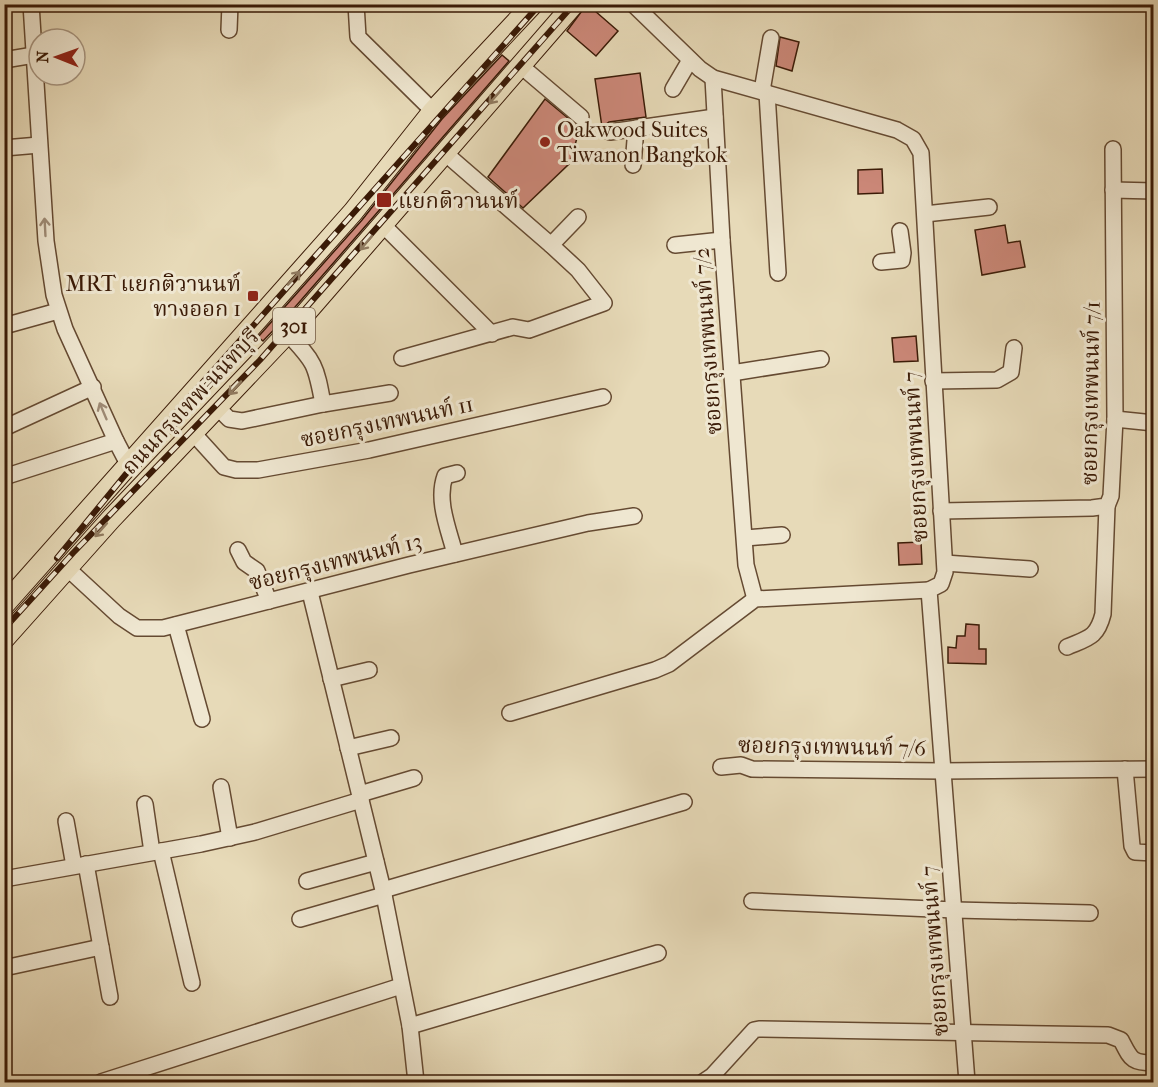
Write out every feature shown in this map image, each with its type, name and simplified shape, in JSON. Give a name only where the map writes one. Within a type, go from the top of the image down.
[{"type":"main road","name":"ถนนกรุงเทพ-นนทบุรี","points":[[4,605],[353,212],[433,111],[533,4]]},
{"type":"main road","name":"ถนนกรุงเทพ-นนทบุรี","points":[[4,639],[67,568],[287,333],[446,154],[574,4]]},
{"type":"street","points":[[32,4],[33,27]]},
{"type":"street","points":[[229,30],[230,4]]},
{"type":"street","points":[[356,4],[358,37],[433,111]]},
{"type":"street","name":"ซอยกรุงเทพนนท์ 7","points":[[633,4],[690,60],[713,78],[897,130],[913,140],[921,153],[945,563],[941,584],[929,590],[967,1083]]},
{"type":"street","points":[[771,38],[764,92],[778,273]]},
{"type":"street","points":[[4,60],[27,56]]},
{"type":"street","points":[[673,89],[690,60]]},
{"type":"street","points":[[521,66],[581,117]]},
{"type":"street","name":"ซอยกรุงเทพนนท์ 7/2","points":[[713,78],[722,240],[746,565],[755,599]]},
{"type":"street","points":[[36,87],[46,241],[58,311],[116,441],[129,464]]},
{"type":"street","points":[[610,132],[715,117]]},
{"type":"street","points":[[633,165],[636,128]]},
{"type":"street","points":[[4,148],[39,145]]},
{"type":"street","name":"ซอยกรุงเทพนนท์ 7/1","points":[[941,511],[1107,506],[1111,496],[1115,419],[1113,149]]},
{"type":"street","points":[[402,358],[513,327],[529,330],[604,303],[578,270],[446,154]]},
{"type":"street","points":[[1113,190],[1154,191]]},
{"type":"street","points":[[925,214],[989,207]]},
{"type":"street","points":[[551,245],[578,217]]},
{"type":"street","points":[[382,224],[492,334]]},
{"type":"street","points":[[900,231],[902,260]]},
{"type":"street","points":[[675,245],[722,240]]},
{"type":"street","points":[[881,262],[927,257]]},
{"type":"street","points":[[4,326],[58,311]]},
{"type":"street","points":[[287,333],[314,363],[323,404]]},
{"type":"street","points":[[933,381],[997,380],[1006,377],[1011,372],[1014,348]]},
{"type":"street","points":[[732,372],[821,359]]},
{"type":"street","points":[[4,428],[93,387]]},
{"type":"street","points":[[217,407],[229,419],[242,421],[390,393]]},
{"type":"street","name":"ซอยกรุงเทพนนท์ 11","points":[[194,434],[224,467],[236,470],[258,470],[369,450],[603,397]]},
{"type":"street","points":[[1115,419],[1154,423]]},
{"type":"street","points":[[4,477],[116,441]]},
{"type":"street","points":[[455,554],[442,505],[442,484],[445,476],[457,472]]},
{"type":"street","points":[[1067,647],[1094,636],[1100,627],[1103,614],[1107,506]]},
{"type":"street","name":"ซอยกรุงเทพนนท์ 13","points":[[67,568],[119,616],[137,628],[156,629],[455,554],[588,523],[634,516]]},
{"type":"street","points":[[745,538],[782,535]]},
{"type":"street","points":[[238,549],[244,562],[257,571],[269,601]]},
{"type":"street","points":[[945,563],[1030,569]]},
{"type":"street","points":[[510,713],[662,667],[755,599],[929,590]]},
{"type":"street","points":[[310,592],[384,893],[410,1026],[416,1083]]},
{"type":"street","points":[[176,625],[202,719]]},
{"type":"street","points":[[331,678],[369,670]]},
{"type":"street","points":[[348,748],[391,738]]},
{"type":"street","name":"ซอยกรุงเทพนนท์ 7/6","points":[[721,766],[741,765],[753,769],[942,771],[1154,769]]},
{"type":"street","points":[[1125,769],[1132,846],[1135,852],[1154,853]]},
{"type":"street","points":[[4,879],[230,838],[414,778]]},
{"type":"street","points":[[221,787],[230,838]]},
{"type":"street","points":[[300,919],[684,802]]},
{"type":"street","points":[[145,804],[192,983]]},
{"type":"street","points":[[66,821],[101,947],[111,997]]},
{"type":"street","points":[[307,880],[376,862]]},
{"type":"street","points":[[752,902],[1090,913]]},
{"type":"street","points":[[4,968],[101,947]]},
{"type":"street","points":[[410,1026],[658,953]]},
{"type":"street","points":[[101,1083],[401,986]]},
{"type":"street","points":[[707,1079],[754,1030],[759,1029],[1108,1035],[1121,1040],[1133,1060],[1139,1063],[1154,1063]]},
{"type":"building","points":[[587,4],[618,31],[596,56],[567,31]]},
{"type":"building","points":[[780,37],[799,42],[792,71],[776,66]]},
{"type":"building","points":[[502,55],[509,61],[289,314],[263,341],[258,337],[362,220],[442,119]]},
{"type":"building","points":[[640,73],[646,117],[609,122],[602,127],[595,79]]},
{"type":"building","name":"Oakwood Suites Tiwanon Bangkok","points":[[545,99],[580,127],[570,163],[523,208],[488,177]]},
{"type":"building","points":[[882,169],[883,193],[858,194],[858,170]]},
{"type":"building","points":[[1005,225],[1008,243],[1020,241],[1025,267],[982,275],[975,230]]},
{"type":"building","points":[[916,336],[918,361],[894,362],[892,338]]},
{"type":"building","points":[[921,542],[922,564],[899,565],[898,543]]},
{"type":"building","points":[[966,624],[979,625],[979,649],[986,649],[986,664],[948,663],[948,647],[956,648],[957,636],[965,636]]},
{"type":"railway","points":[[57,558],[185,402],[540,4]]},
{"type":"railway","points":[[4,629],[73,553],[260,360],[574,4]]},
{"type":"place","name":"Oakwood Suites Tiwanon Bangkok","points":[[545,142]]},
{"type":"place","name":"แยกติวานนท์","points":[[384,200]]},
{"type":"place","name":"MRT แยกติวานนท์ ทางออก 1","points":[[253,296]]}]
